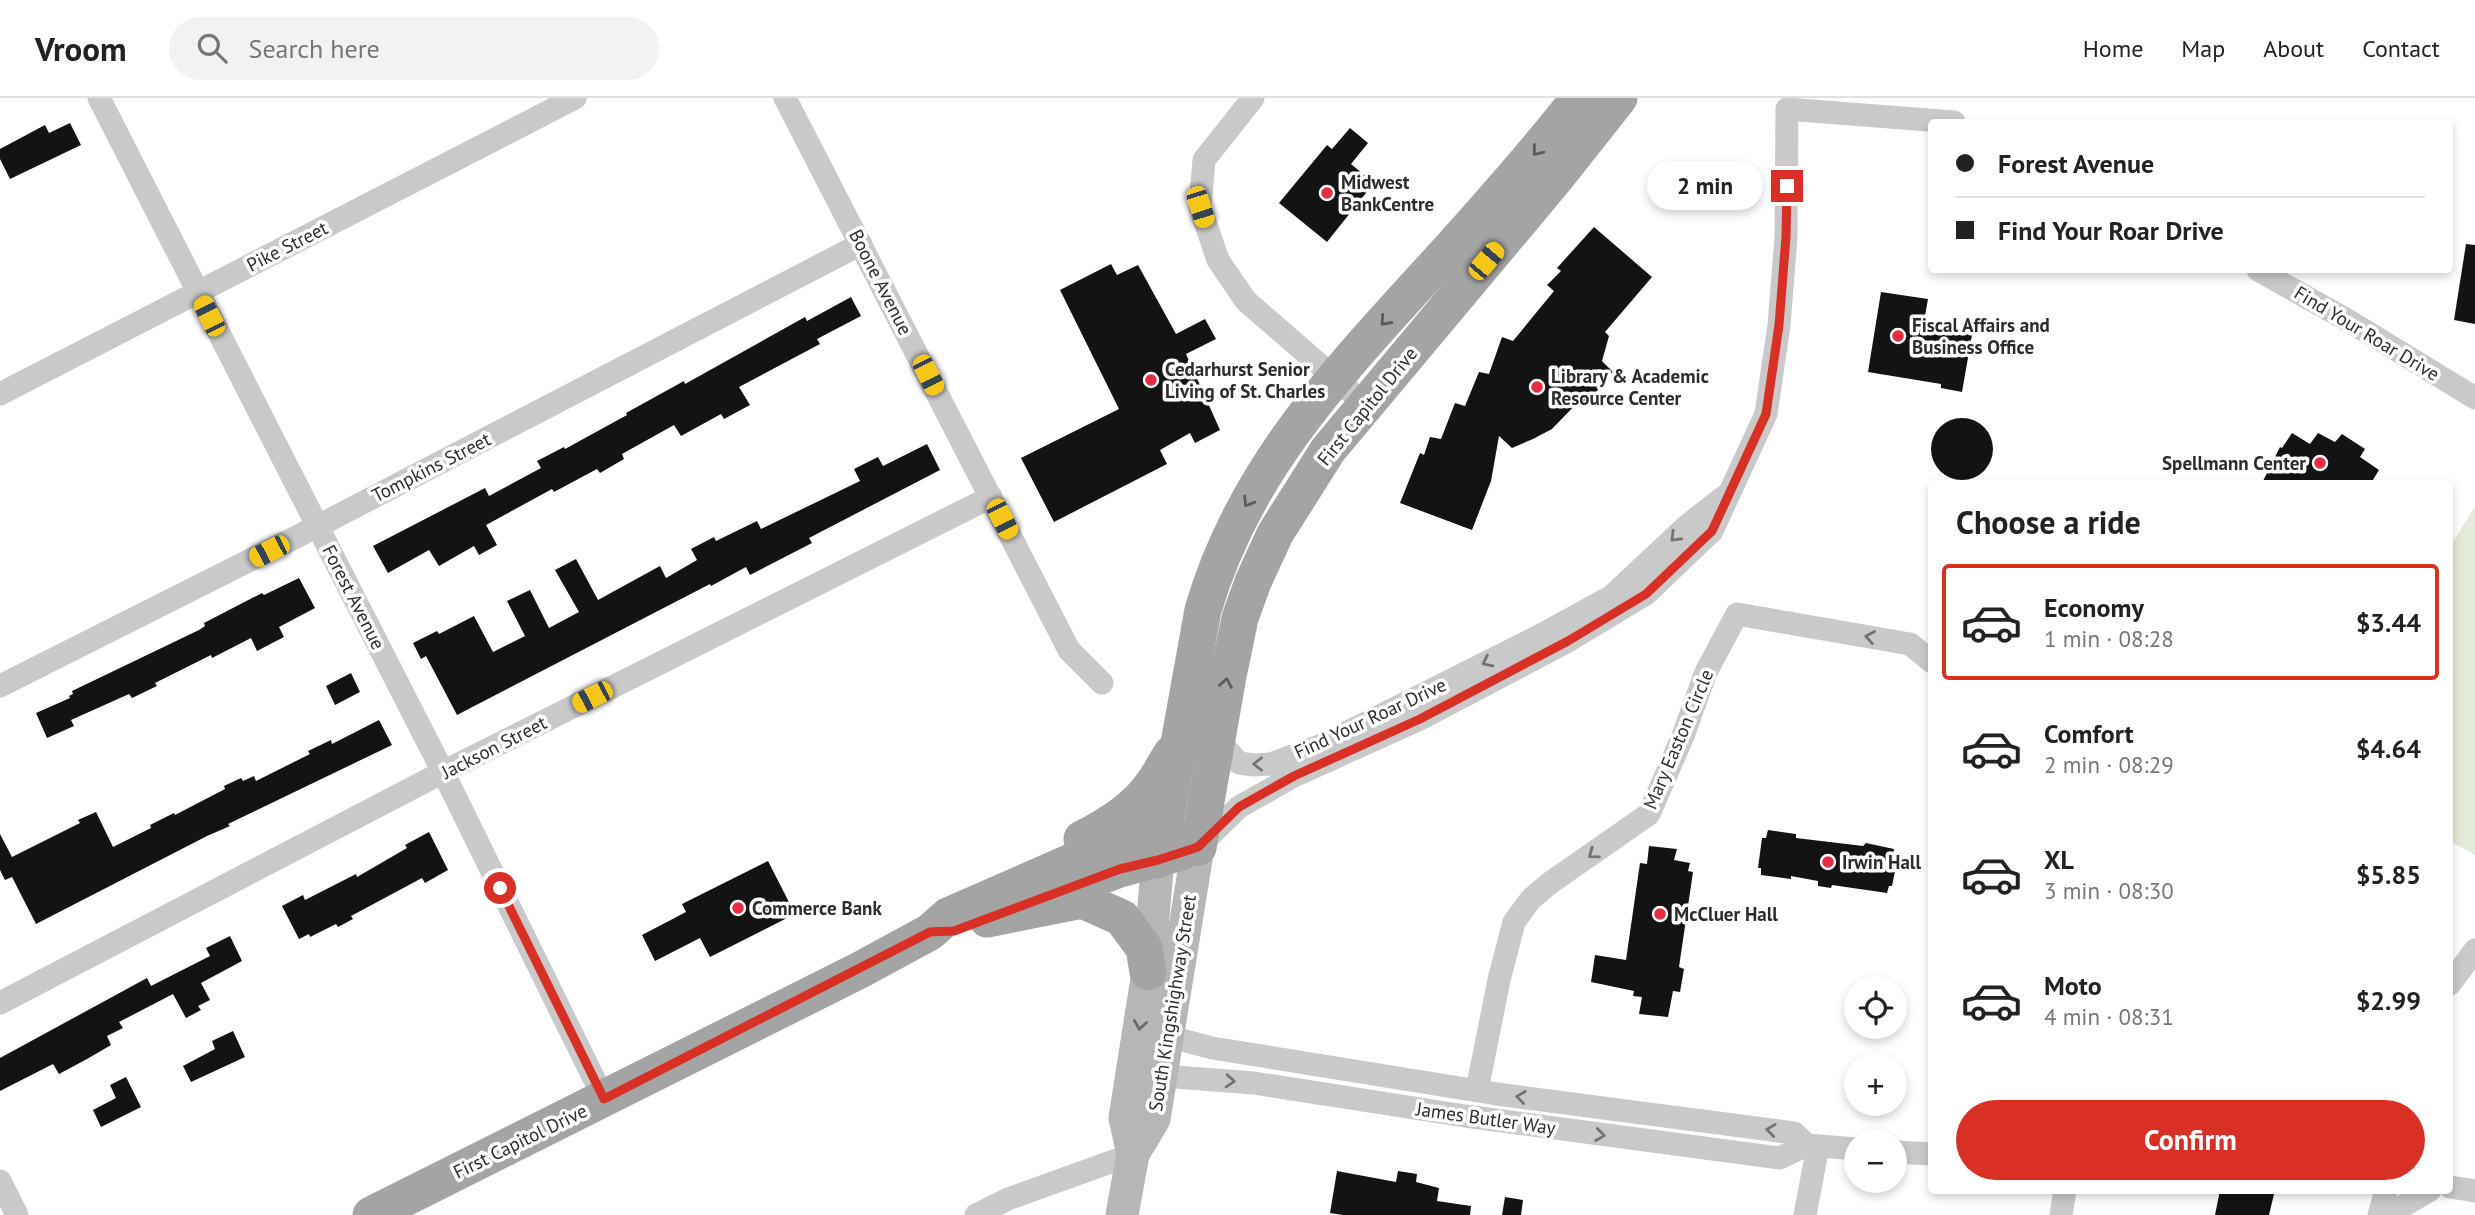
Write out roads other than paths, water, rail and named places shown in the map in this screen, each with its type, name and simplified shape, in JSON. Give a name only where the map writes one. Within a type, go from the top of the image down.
[{"type":"main road","name":"First Capitol Drive","points":[[939,924],[954,931],[1120,869],[1162,845],[1203,610],[1214,570],[1235,524],[1290,433],[1334,377],[1524,167],[1579,98]]},
{"type":"main road","name":"First Capitol Drive","points":[[1198,847],[1240,618],[1252,582],[1275,534],[1328,450],[1554,180],[1619,98]]},
{"type":"main road","points":[[939,924],[976,890],[1085,838],[1116,820],[1139,802],[1181,741]]},
{"type":"main road","name":"First Capitol Drive","points":[[370,1215],[604,1099],[939,924],[1117,842],[1162,845]]},
{"type":"main road","points":[[1162,845],[1198,847]]},
{"type":"main road","name":"South Kingshighway Street","points":[[1133,1154],[1125,1118],[1148,972],[1162,845]]},
{"type":"main road","name":"South Kingshighway Street","points":[[1122,1215],[1133,1154],[1154,1119],[1198,847]]},
{"type":"main road","points":[[987,919],[1082,900],[1122,918],[1144,948],[1148,972]]},
{"type":"street","name":"Forest Avenue","points":[[99,98],[443,772],[604,1099]]},
{"type":"street","name":"Pike Street","points":[[0,394],[575,98]]},
{"type":"street","name":"Boone Avenue","points":[[785,98],[1069,650],[1102,683]]},
{"type":"street","points":[[1253,98],[1204,160],[1200,207],[1218,260],[1246,301],[1366,405]]},
{"type":"street","name":"Find Your Roar Drive","points":[[1198,847],[1239,807],[1294,776],[1420,719],[1568,641],[1646,594],[1712,531],[1766,414],[1779,325],[1786,237],[1787,109],[1928,120]]},
{"type":"street","name":"Tompkins Street","points":[[0,686],[318,526],[861,244]]},
{"type":"street","name":"Find Your Roar Drive","points":[[2263,273],[2475,398]]},
{"type":"street","name":"Find Your Roar Drive","points":[[1217,739],[1239,763],[1254,765],[1271,764],[1333,740],[1612,596],[1689,524],[1728,494]]},
{"type":"street","name":"Jackson Street","points":[[0,1003],[443,772],[991,497]]},
{"type":"street","name":"Mary Easton Circle","points":[[1477,1090],[1499,980],[1514,922],[1531,898],[1648,814],[1683,736],[1706,672],[1737,614],[1910,644],[1928,659]]},
{"type":"street","points":[[2453,980],[2475,950]]},
{"type":"street","name":"James Butler Way","points":[[1167,1036],[1212,1048],[1477,1090],[1794,1133],[1812,1146]]},
{"type":"street","name":"James Butler Way","points":[[1162,1076],[1254,1083],[1465,1116],[1780,1158],[1812,1146],[1844,1148]]},
{"type":"street","points":[[1805,1215],[1812,1146]]},
{"type":"street","points":[[1907,1153],[1928,1154]]},
{"type":"street","points":[[976,1215],[1008,1199],[1133,1154]]},
{"type":"street","points":[[0,1181],[18,1215]]},
{"type":"street","points":[[2453,1187],[2475,1191]]},
{"type":"street","points":[[2061,1215],[2064,1194]]},
{"type":"street","points":[[2379,1215],[2385,1194]]},
{"type":"street","points":[[2388,1215],[2423,1194]]},
{"type":"place","name":"Midwest BankCentre","points":[[1327,193]]},
{"type":"place","name":"Fiscal Affairs and Business Office","points":[[1898,336]]},
{"type":"place","name":"Cedarhurst Senior Living of St. Charles","points":[[1151,380]]},
{"type":"place","name":"Library & Academic Resource Center","points":[[1537,387]]},
{"type":"place","name":"Spellmann Center","points":[[2320,463]]},
{"type":"place","name":"Irwin Hall","points":[[1828,862]]},
{"type":"place","name":"Commerce Bank","points":[[738,908]]},
{"type":"place","name":"McCluer Hall","points":[[1660,914]]}]
